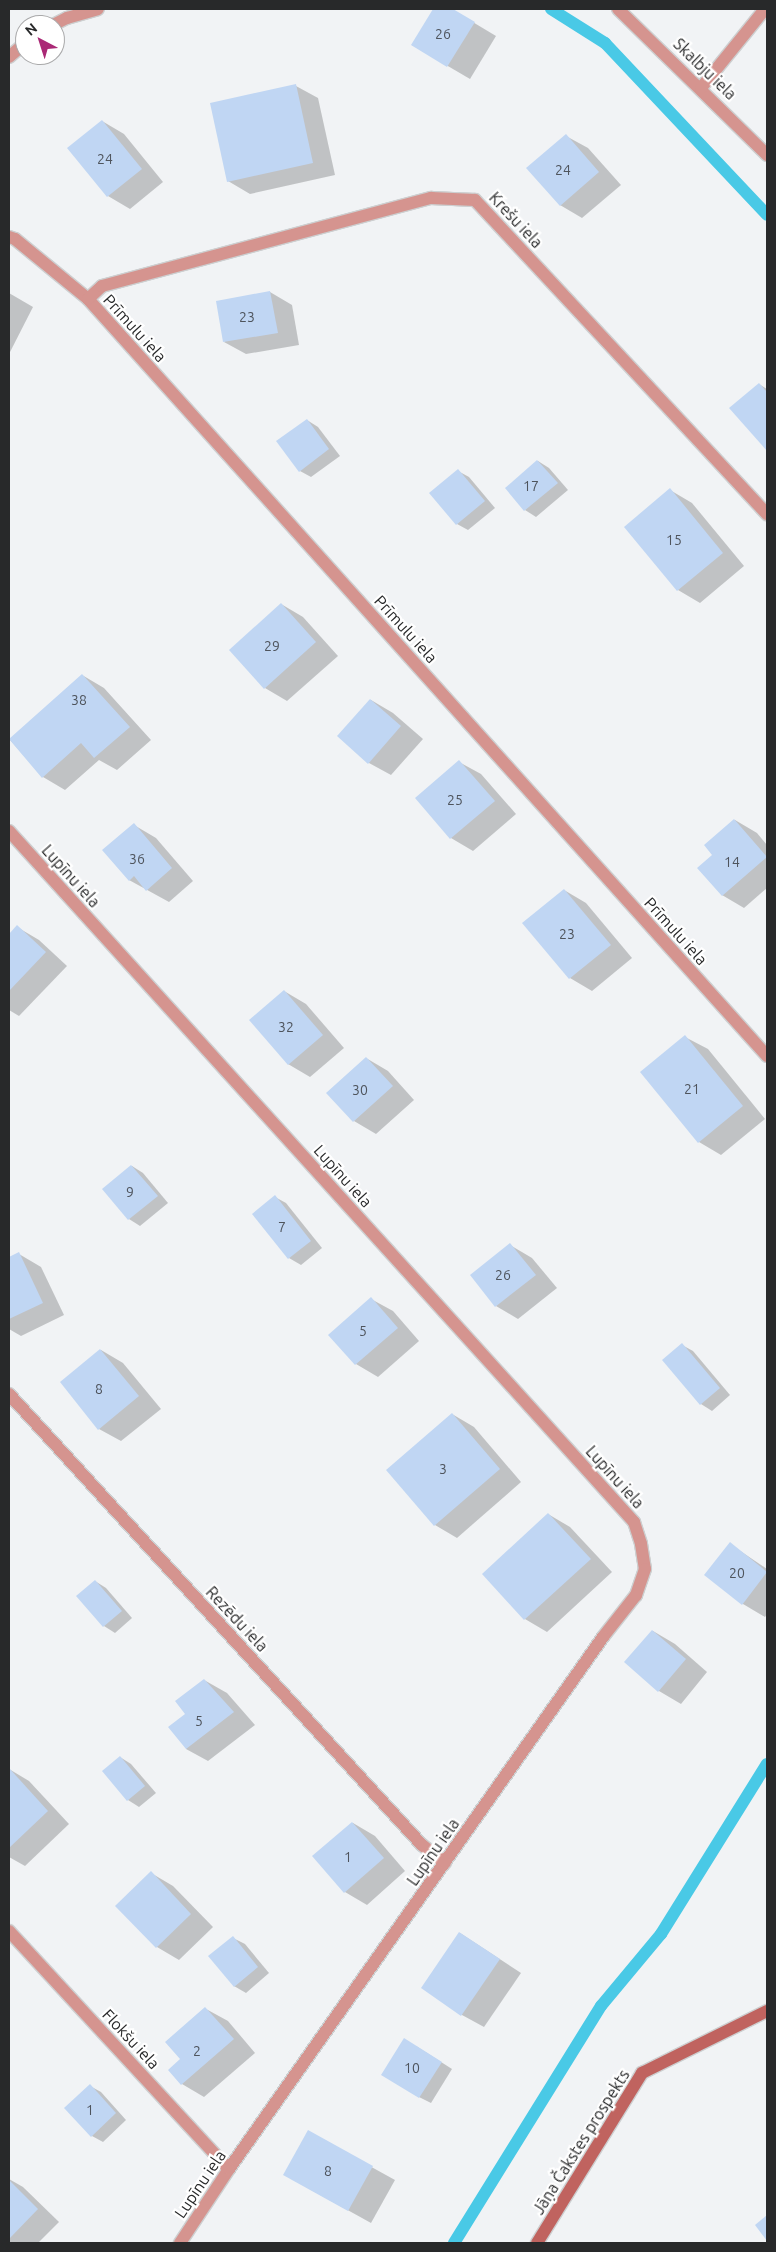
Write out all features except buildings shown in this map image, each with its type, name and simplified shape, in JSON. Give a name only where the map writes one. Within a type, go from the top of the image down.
[{"type":"street","points":[[65,19],[98,9]]},
{"type":"street","name":"Skalbju iela","points":[[618,9],[701,88],[767,155]]},
{"type":"street","points":[[701,88],[765,9]]},
{"type":"street","name":"Krešu iela","points":[[88,299],[102,286],[431,198],[475,200],[767,514]]},
{"type":"street","name":"Prīmulu iela","points":[[9,237],[15,239],[88,299],[767,1056]]},
{"type":"street","name":"Lupīnu iela","points":[[9,831],[634,1522],[641,1544],[645,1569],[636,1596],[603,1637],[229,2169],[180,2243]]},
{"type":"street","name":"Rezēdu iela","points":[[9,1394],[422,1844],[445,1863]]},
{"type":"street","name":"Flokšu iela","points":[[9,1931],[229,2169]]},
{"type":"street","name":"Jāņa Čakstes prospekts","points":[[537,2243],[642,2074],[767,2011]]},
{"type":"waterway","points":[[551,9],[605,43],[767,215]]},
{"type":"waterway","points":[[454,2243],[601,2006],[661,1934],[767,1764]]}]
